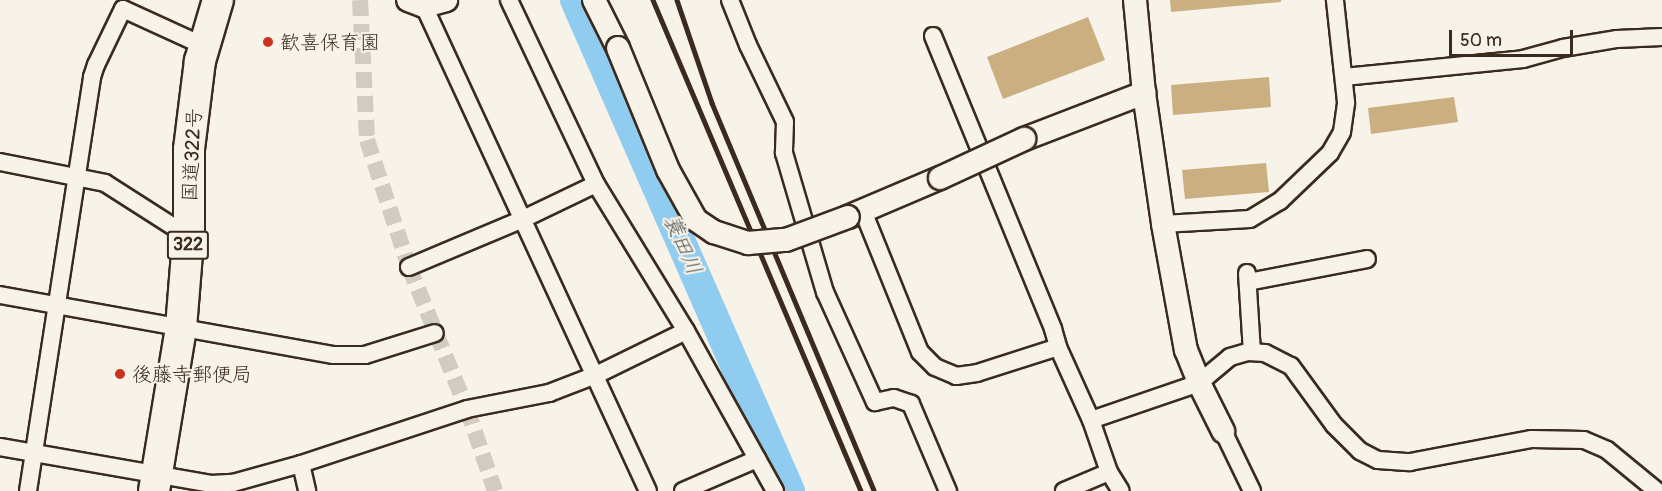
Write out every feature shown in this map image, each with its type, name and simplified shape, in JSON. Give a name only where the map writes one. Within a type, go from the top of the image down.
[{"type":"highway","name":"国道322号","points":[[155,483],[181,328],[188,236],[189,149],[204,46],[218,0]]},
{"type":"street","points":[[447,0],[416,3],[596,375],[648,491]]},
{"type":"street","points":[[509,0],[596,184],[686,331],[772,490]]},
{"type":"street","points":[[594,0],[618,48],[668,170],[696,220],[729,238],[757,243],[786,240],[856,214],[1024,139],[1144,93]]},
{"type":"street","points":[[730,0],[748,45],[785,122],[784,153],[825,292],[875,402],[894,398],[911,404],[948,491]]},
{"type":"street","points":[[1135,0],[1144,93],[1163,224],[1186,350],[1199,384],[1252,491]]},
{"type":"street","points":[[1163,224],[1250,219],[1280,201],[1330,153],[1342,132],[1346,102],[1335,0]]},
{"type":"street","points":[[28,491],[92,77],[123,9],[204,46]]},
{"type":"street","points":[[933,36],[1049,318],[1058,347],[1091,420],[1109,472],[1121,491]]},
{"type":"street","points":[[1344,76],[1523,59],[1563,48],[1617,39],[1662,37]]},
{"type":"street","points":[[0,162],[105,183],[188,236]]},
{"type":"street","points":[[409,267],[521,220],[596,184]]},
{"type":"street","points":[[856,214],[920,352],[935,367],[957,376],[977,373],[1058,347]]},
{"type":"street","points":[[1252,352],[1247,278],[1367,259]]},
{"type":"street","points":[[0,295],[334,355],[365,355],[435,333]]},
{"type":"street","points":[[0,447],[34,452],[155,483],[233,483],[301,464],[467,409],[549,393],[596,375],[686,331]]},
{"type":"street","points":[[1091,420],[1199,384],[1230,357],[1252,352],[1265,353],[1291,366],[1334,425],[1360,451],[1378,460],[1410,462],[1532,438],[1584,440],[1606,450],[1657,491]]},
{"type":"street","points":[[683,491],[757,459]]},
{"type":"street","points":[[301,464],[307,491]]},
{"type":"street","points":[[1064,491],[1109,472]]},
{"type":"building","points":[[1170,0],[1281,0],[1281,2],[1171,12]]},
{"type":"building","points":[[1088,17],[1105,60],[1003,99],[987,57]]},
{"type":"building","points":[[1269,77],[1271,107],[1173,115],[1171,85]]},
{"type":"building","points":[[1454,97],[1458,122],[1371,134],[1368,108]]},
{"type":"building","points":[[1266,163],[1269,192],[1185,199],[1182,170]]},
{"type":"waterway","name":"蓑田川","points":[[575,0],[790,491]]},
{"type":"tunnel","points":[[360,0],[367,140],[409,267],[467,409],[495,491]]},
{"type":"railway","points":[[653,0],[861,491]]},
{"type":"railway","points":[[677,0],[712,103],[874,491]]},
{"type":"place","name":"歓喜保育園","points":[[268,42]]},
{"type":"place","name":"後藤寺郵便局","points":[[120,374]]}]
